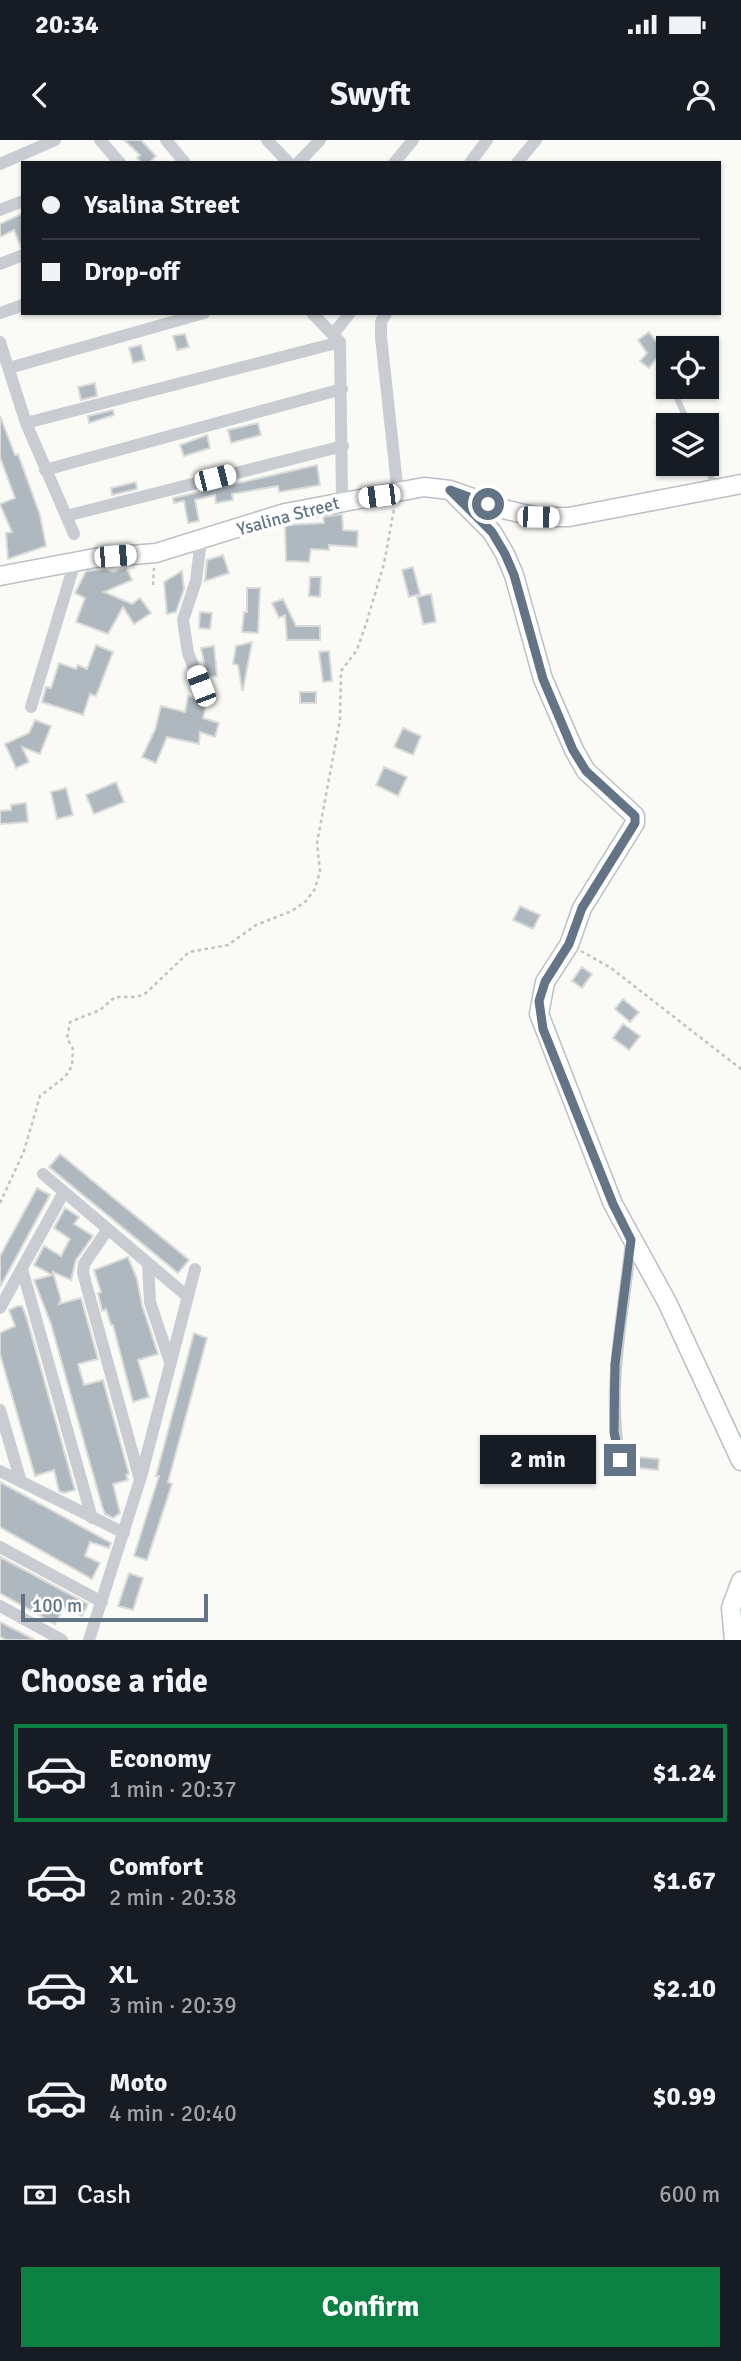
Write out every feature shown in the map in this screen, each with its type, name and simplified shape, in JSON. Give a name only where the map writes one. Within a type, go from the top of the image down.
[{"type":"street","points":[[0,164],[55,140]]},
{"type":"street","points":[[100,140],[118,161]]},
{"type":"street","points":[[166,140],[183,161]]},
{"type":"street","points":[[267,140],[287,161]]},
{"type":"street","points":[[300,161],[320,140]]},
{"type":"street","points":[[396,161],[413,140]]},
{"type":"street","points":[[471,161],[487,140]]},
{"type":"street","points":[[519,161],[536,140]]},
{"type":"street","points":[[0,210],[21,202]]},
{"type":"street","points":[[0,264],[21,256]]},
{"type":"street","points":[[0,313],[21,306]]},
{"type":"street","points":[[9,368],[197,315]]},
{"type":"street","points":[[314,315],[337,338]]},
{"type":"street","points":[[342,501],[342,389],[337,338],[349,315]]},
{"type":"street","points":[[385,315],[382,322],[382,337],[398,494]]},
{"type":"street","points":[[26,422],[337,338]]},
{"type":"street","points":[[0,342],[26,422],[74,534]]},
{"type":"street","points":[[45,470],[342,389]]},
{"type":"street","points":[[65,516],[343,446]]},
{"type":"street","name":"Ysalina Street","points":[[0,576],[74,565],[95,558],[156,553],[285,513],[342,501],[398,494],[424,487],[450,490],[507,510],[538,517],[569,517],[741,484]]},
{"type":"street","points":[[450,490],[492,532],[505,554],[514,575],[543,679],[573,750],[586,771],[635,816],[635,823],[582,908],[569,944],[541,991],[539,1014],[613,1204],[667,1302],[741,1461]]},
{"type":"street","points":[[201,540],[196,581],[183,620],[188,653],[201,686]]},
{"type":"street","points":[[32,707],[74,565]]},
{"type":"street","points":[[43,1174],[188,1297]]},
{"type":"street","points":[[0,1308],[64,1192]]},
{"type":"street","points":[[108,1229],[84,1264],[83,1273],[140,1480]]},
{"type":"street","points":[[620,1460],[614,1432],[615,1364],[631,1240]]},
{"type":"street","points":[[148,1263],[150,1302],[170,1363]]},
{"type":"street","points":[[22,1269],[92,1518]]},
{"type":"street","points":[[89,1640],[140,1480],[195,1269]]},
{"type":"street","points":[[0,1410],[21,1482]]},
{"type":"street","points":[[0,1471],[124,1533]]},
{"type":"street","points":[[0,1547],[102,1602]]},
{"type":"street","points":[[734,1640],[731,1608],[741,1581]]},
{"type":"street","points":[[0,1606],[62,1640]]},
{"type":"lane","points":[[711,476],[717,489]]},
{"type":"path","points":[[0,1203],[24,1151],[40,1097],[65,1077],[72,1066],[74,1049],[67,1038],[70,1022],[100,1010],[115,997],[137,997],[146,993],[189,951],[228,945],[256,925],[292,911],[306,901],[315,889],[320,871],[317,844],[340,719],[341,671],[357,650],[366,624],[384,564],[398,494]]},
{"type":"path","points":[[569,944],[611,968],[741,1069]]},
{"type":"building","points":[[124,140],[141,140],[156,156],[151,161],[140,161],[137,158],[140,155]]},
{"type":"building","points":[[21,214],[21,247],[14,230],[0,237],[0,224]]},
{"type":"building","points":[[649,332],[656,342],[656,359],[649,368],[640,361],[647,353],[638,340]]},
{"type":"building","points":[[185,334],[189,347],[177,350],[173,336]]},
{"type":"building","points":[[141,345],[145,360],[133,363],[129,348]]},
{"type":"building","points":[[95,383],[97,396],[81,400],[78,387]]},
{"type":"building","points":[[113,410],[114,415],[89,423],[88,416]]},
{"type":"building","points":[[0,416],[15,455],[18,454],[40,515],[46,546],[8,559],[6,533],[12,532],[0,504],[15,498],[0,457]]},
{"type":"building","points":[[258,423],[261,435],[231,443],[228,430]]},
{"type":"building","points":[[207,435],[210,448],[184,456],[180,445]]},
{"type":"building","points":[[317,465],[320,485],[279,492],[278,486],[249,491],[232,494],[233,500],[216,503],[215,495],[195,500],[199,521],[188,523],[184,501],[174,503],[173,498]]},
{"type":"building","points":[[136,482],[137,489],[112,495],[111,488]]},
{"type":"building","points":[[342,514],[343,530],[358,531],[357,547],[329,545],[329,550],[311,549],[309,562],[286,561],[285,525],[324,523],[323,517]]},
{"type":"building","points":[[223,555],[229,573],[205,581],[207,560]]},
{"type":"building","points":[[126,567],[132,580],[104,592],[132,604],[140,598],[151,613],[134,624],[123,607],[108,634],[76,622],[85,598],[75,593],[86,571],[106,569],[113,572]]},
{"type":"building","points":[[413,567],[420,594],[409,597],[402,570]]},
{"type":"building","points":[[182,571],[184,589],[176,612],[167,614],[164,582]]},
{"type":"building","points":[[310,577],[321,577],[320,597],[309,596]]},
{"type":"building","points":[[247,588],[260,588],[258,633],[242,632],[244,612],[247,612]]},
{"type":"building","points":[[431,594],[436,622],[423,624],[417,597]]},
{"type":"building","points":[[283,599],[296,626],[320,626],[320,640],[287,640],[285,615],[279,618],[272,603]]},
{"type":"building","points":[[200,612],[212,613],[210,629],[199,628]]},
{"type":"building","points":[[252,642],[242,690],[238,665],[233,664],[236,646]]},
{"type":"building","points":[[96,645],[113,652],[96,696],[90,694],[83,715],[42,702],[46,687],[51,688],[59,663],[76,669],[78,665],[87,669]]},
{"type":"building","points":[[214,646],[217,676],[207,677],[201,648]]},
{"type":"building","points":[[329,651],[332,681],[323,682],[319,652]]},
{"type":"building","points":[[300,692],[316,692],[316,703],[300,703]]},
{"type":"building","points":[[188,696],[207,701],[203,718],[219,723],[215,737],[200,732],[199,744],[167,737],[156,763],[142,757],[155,730],[161,706],[185,712]]},
{"type":"building","points":[[35,720],[51,726],[40,754],[22,747],[29,762],[16,768],[5,744],[29,733]]},
{"type":"building","points":[[403,728],[421,736],[413,755],[394,747]]},
{"type":"building","points":[[384,767],[407,777],[398,796],[376,785]]},
{"type":"building","points":[[116,782],[124,802],[94,814],[86,795]]},
{"type":"building","points":[[66,788],[73,815],[57,819],[51,792]]},
{"type":"building","points":[[26,803],[28,822],[0,824],[0,811],[11,810],[11,805]]},
{"type":"building","points":[[520,906],[540,915],[533,929],[513,920]]},
{"type":"building","points":[[582,967],[592,974],[582,988],[572,981]]},
{"type":"building","points":[[623,999],[639,1012],[630,1022],[615,1009]]},
{"type":"building","points":[[623,1024],[640,1036],[629,1050],[613,1038]]},
{"type":"building","points":[[60,1154],[189,1260],[178,1273],[49,1167]]},
{"type":"building","points":[[37,1188],[50,1195],[0,1287],[0,1256]]},
{"type":"building","points":[[65,1208],[79,1217],[74,1224],[93,1236],[76,1260],[71,1280],[53,1272],[61,1300],[59,1304],[81,1298],[98,1359],[78,1364],[84,1385],[103,1380],[129,1474],[126,1475],[128,1480],[113,1484],[120,1513],[113,1518],[105,1514],[102,1506],[51,1324],[34,1280],[52,1275],[34,1265],[44,1246],[61,1256],[70,1239],[54,1228]]},
{"type":"building","points":[[128,1257],[158,1354],[138,1360],[149,1397],[133,1402],[113,1325],[106,1309],[102,1311],[98,1293],[101,1292],[94,1270]]},
{"type":"building","points":[[22,1306],[27,1319],[75,1490],[64,1493],[59,1491],[54,1470],[35,1476],[0,1354],[0,1333],[15,1326],[9,1310]]},
{"type":"building","points":[[194,1333],[207,1338],[168,1482],[172,1484],[147,1560],[134,1556],[159,1476],[156,1476]]},
{"type":"building","points":[[639,1457],[659,1459],[658,1470],[638,1468]]},
{"type":"building","points":[[0,1482],[111,1543],[109,1548],[90,1542],[85,1556],[100,1563],[92,1579],[0,1527]]},
{"type":"building","points":[[0,1557],[88,1604],[82,1616],[64,1607],[55,1624],[0,1593]]},
{"type":"building","points":[[129,1573],[143,1578],[133,1610],[118,1606]]},
{"type":"building","points":[[0,1622],[35,1640],[6,1640],[0,1637]]},
{"type":"route","points":[[488,504],[450,490],[492,532],[505,554],[514,575],[543,679],[573,750],[586,771],[622,801],[635,816],[635,823],[623,844],[582,908],[569,944],[545,982],[539,1001],[543,1029],[613,1204],[631,1240],[615,1364],[614,1432],[620,1460]]}]
